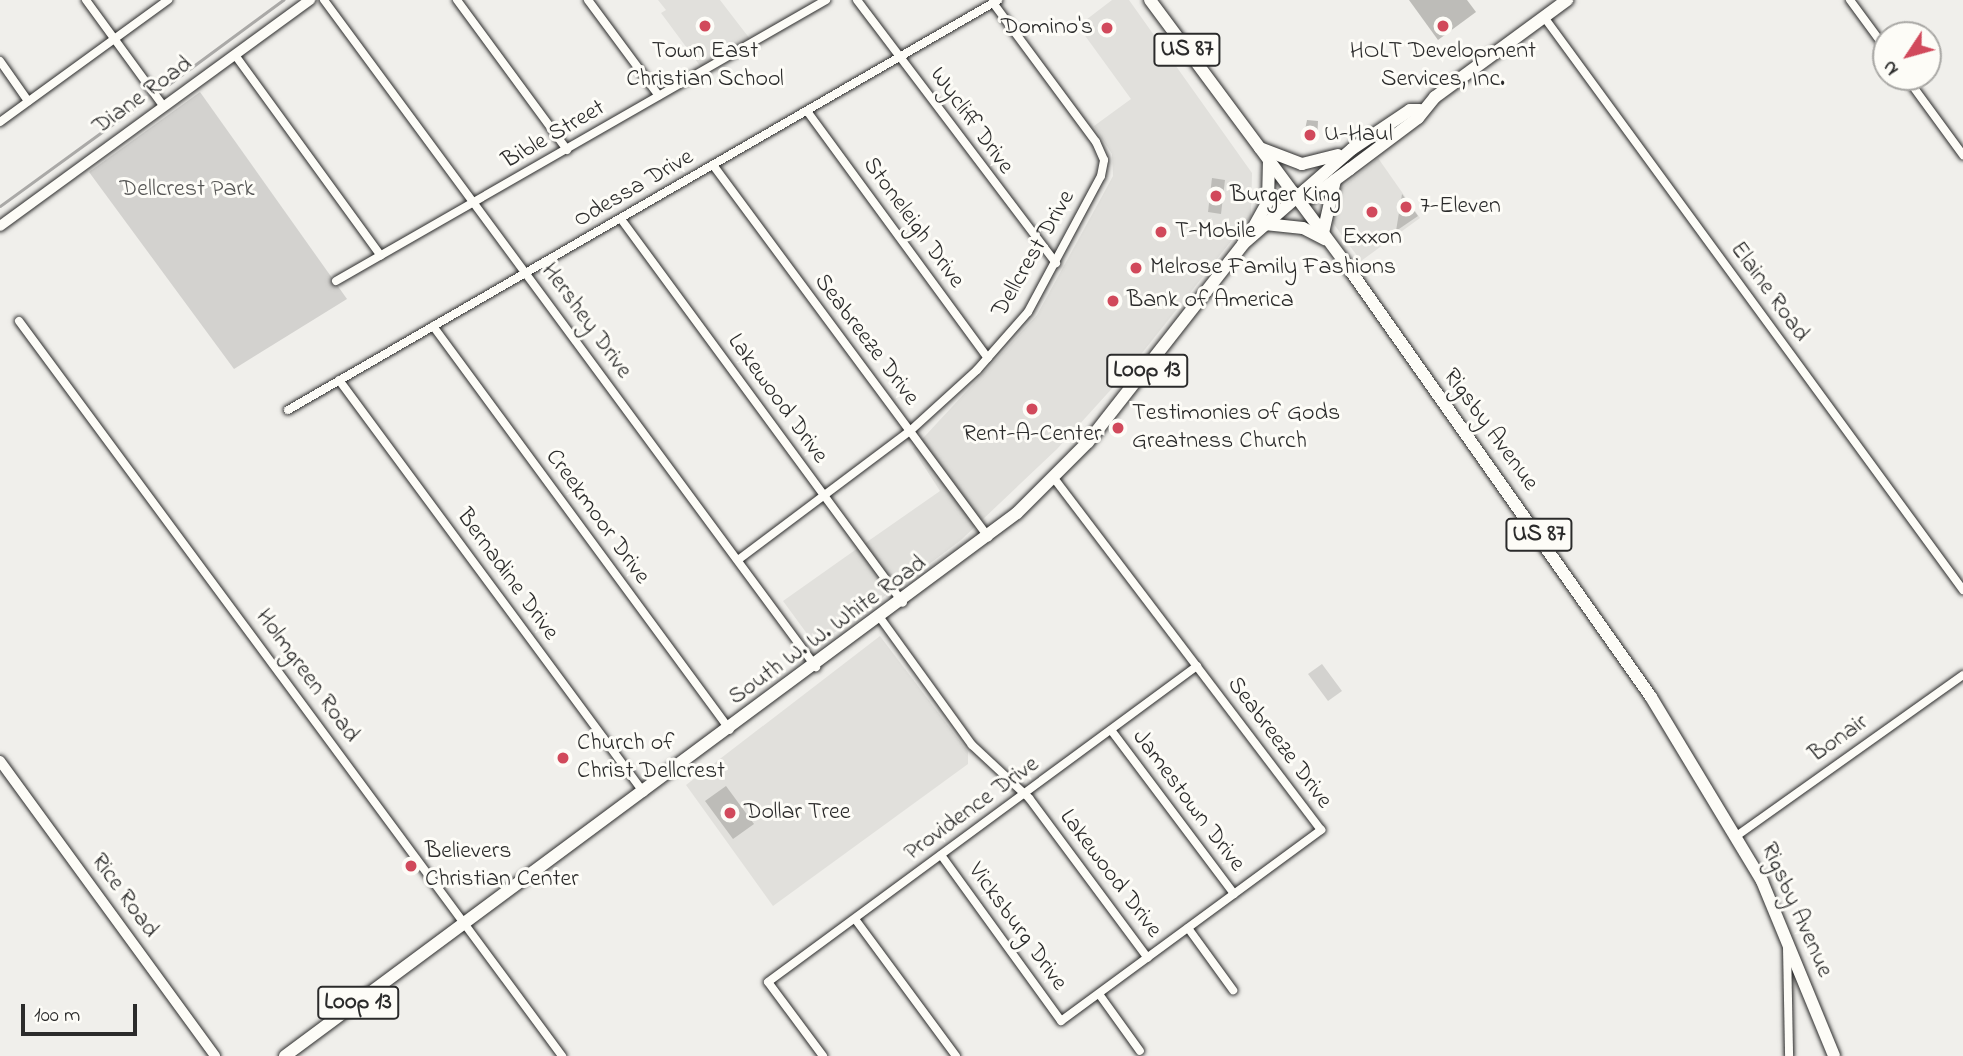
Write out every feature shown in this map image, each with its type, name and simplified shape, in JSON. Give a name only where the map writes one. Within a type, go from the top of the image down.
[{"type":"main road","name":"Rigsby Avenue","points":[[1150,0],[1298,198],[1651,697],[1738,835],[1787,938],[1833,1056]]},
{"type":"main road","name":"South W. W. White Road","points":[[285,1056],[903,603],[988,537],[1054,478],[1144,375],[1248,239],[1347,154],[1410,110],[1420,110],[1567,0]]},
{"type":"main road","name":"South W. W. White Road","points":[[1298,198],[1312,197],[1418,118],[1420,110]]},
{"type":"main road","points":[[1260,148],[1302,164],[1347,154],[1350,169]]},
{"type":"main road","points":[[1248,239],[1268,201],[1269,160]]},
{"type":"main road","points":[[1265,224],[1303,228],[1326,237],[1335,180]]},
{"type":"street","points":[[86,0],[164,107]]},
{"type":"street","points":[[0,122],[168,0]]},
{"type":"street","name":"Diane Road","points":[[0,226],[310,0]]},
{"type":"street","name":"Hershey Drive","points":[[324,0],[816,667]]},
{"type":"street","points":[[457,0],[567,150]]},
{"type":"street","points":[[589,0],[659,96]]},
{"type":"street","name":"Bible Street","points":[[337,281],[826,0]]},
{"type":"street","name":"Wycliff Drive","points":[[857,0],[1056,263]]},
{"type":"street","points":[[1850,0],[1872,30]]},
{"type":"street","name":"Odessa Drive","points":[[288,410],[996,1]]},
{"type":"street","name":"Dellcrest Drive","points":[[738,560],[910,431],[988,358],[1023,320],[1056,263],[1104,160],[996,1]]},
{"type":"street","name":"Elaine Road","points":[[1544,17],[1963,590]]},
{"type":"street","points":[[235,55],[381,256]]},
{"type":"street","points":[[0,61],[28,101]]},
{"type":"street","points":[[1916,91],[1963,155]]},
{"type":"street","name":"Stoneleigh Drive","points":[[807,111],[988,358]]},
{"type":"street","name":"Seabreeze Drive","points":[[713,166],[988,537]]},
{"type":"street","name":"Lakewood Drive","points":[[621,219],[903,603]]},
{"type":"street","name":"Holmgreen Road","points":[[19,321],[562,1056]]},
{"type":"street","name":"Creekmoor Drive","points":[[433,326],[730,730]]},
{"type":"street","name":"Bernadine Drive","points":[[339,380],[644,793]]},
{"type":"street","name":"Seabreeze Drive","points":[[1054,478],[1321,830],[1234,894]]},
{"type":"street","name":"Lakewood Drive","points":[[881,619],[972,745],[1025,793],[1148,958]]},
{"type":"street","name":"Providence Drive","points":[[824,1056],[768,982],[1197,666]]},
{"type":"street","name":"Bonair","points":[[1738,835],[1963,675]]},
{"type":"street","name":"Jamestown Drive","points":[[1111,730],[1234,894]]},
{"type":"street","name":"Rice Road","points":[[0,761],[215,1056]]},
{"type":"street","name":"Vicksburg Drive","points":[[941,855],[1061,1021],[1099,994],[1140,1051]]},
{"type":"street","points":[[1099,994],[1234,894]]},
{"type":"street","points":[[855,919],[956,1056]]},
{"type":"street","points":[[1188,929],[1233,990]]},
{"type":"street","points":[[1787,938],[1789,1056]]},
{"type":"shaded area","name":"Town East Christian School","points":[[658,0],[720,0],[750,39],[701,67],[661,13],[666,10]]},
{"type":"shaded area","points":[[1112,0],[1129,0],[1252,173],[1251,216],[1127,372],[1057,449],[961,540],[896,589],[864,544],[940,491],[913,449],[1037,315],[1113,176],[1112,154],[1094,126],[1131,99],[1078,26]]},
{"type":"shaded area","points":[[1378,158],[1420,218],[1361,261],[1333,223],[1335,193]]},
{"type":"shaded area","points":[[858,548],[890,592],[816,646],[783,601]]},
{"type":"shaded area","points":[[880,636],[968,752],[968,764],[773,906],[686,785]]},
{"type":"green space","name":"Dellcrest Park","points":[[200,92],[347,299],[234,369],[89,172]]},
{"type":"green space","points":[[1322,664],[1342,691],[1328,701],[1308,674]]},
{"type":"building","name":"HOLT Development Services, Inc.","points":[[1409,0],[1467,0],[1476,12],[1438,40]]},
{"type":"building","name":"U-Haul","points":[[1307,120],[1318,121],[1317,141],[1303,140]]},
{"type":"building","name":"Burger King","points":[[1212,178],[1225,180],[1221,214],[1208,212]]},
{"type":"building","name":"7-Eleven","points":[[1402,194],[1418,216],[1396,231]]},
{"type":"building","name":"Dollar Tree","points":[[726,786],[754,824],[733,839],[705,801]]},
{"type":"waterway","points":[[165,87],[283,0]]},
{"type":"waterway","points":[[0,206],[142,103]]},
{"type":"place","name":"Town East Christian School","points":[[705,26]]},
{"type":"place","name":"HOLT Development Services, Inc.","points":[[1443,26]]},
{"type":"place","name":"Domino's","points":[[1107,28]]},
{"type":"place","name":"U-Haul","points":[[1310,135]]},
{"type":"place","name":"Burger King","points":[[1216,196]]},
{"type":"place","name":"7-Eleven","points":[[1406,207]]},
{"type":"place","name":"Exxon","points":[[1372,212]]},
{"type":"place","name":"T-Mobile","points":[[1161,232]]},
{"type":"place","name":"Melrose Family Fashions","points":[[1136,268]]},
{"type":"place","name":"Bank of America","points":[[1113,301]]},
{"type":"place","name":"Rent-A-Center","points":[[1032,409]]},
{"type":"place","name":"Testimonies of Gods Greatness Church","points":[[1118,428]]},
{"type":"place","name":"Church of Christ Dellcrest","points":[[563,758]]},
{"type":"place","name":"Dollar Tree","points":[[730,813]]},
{"type":"place","name":"Believers Christian Center","points":[[411,866]]}]
